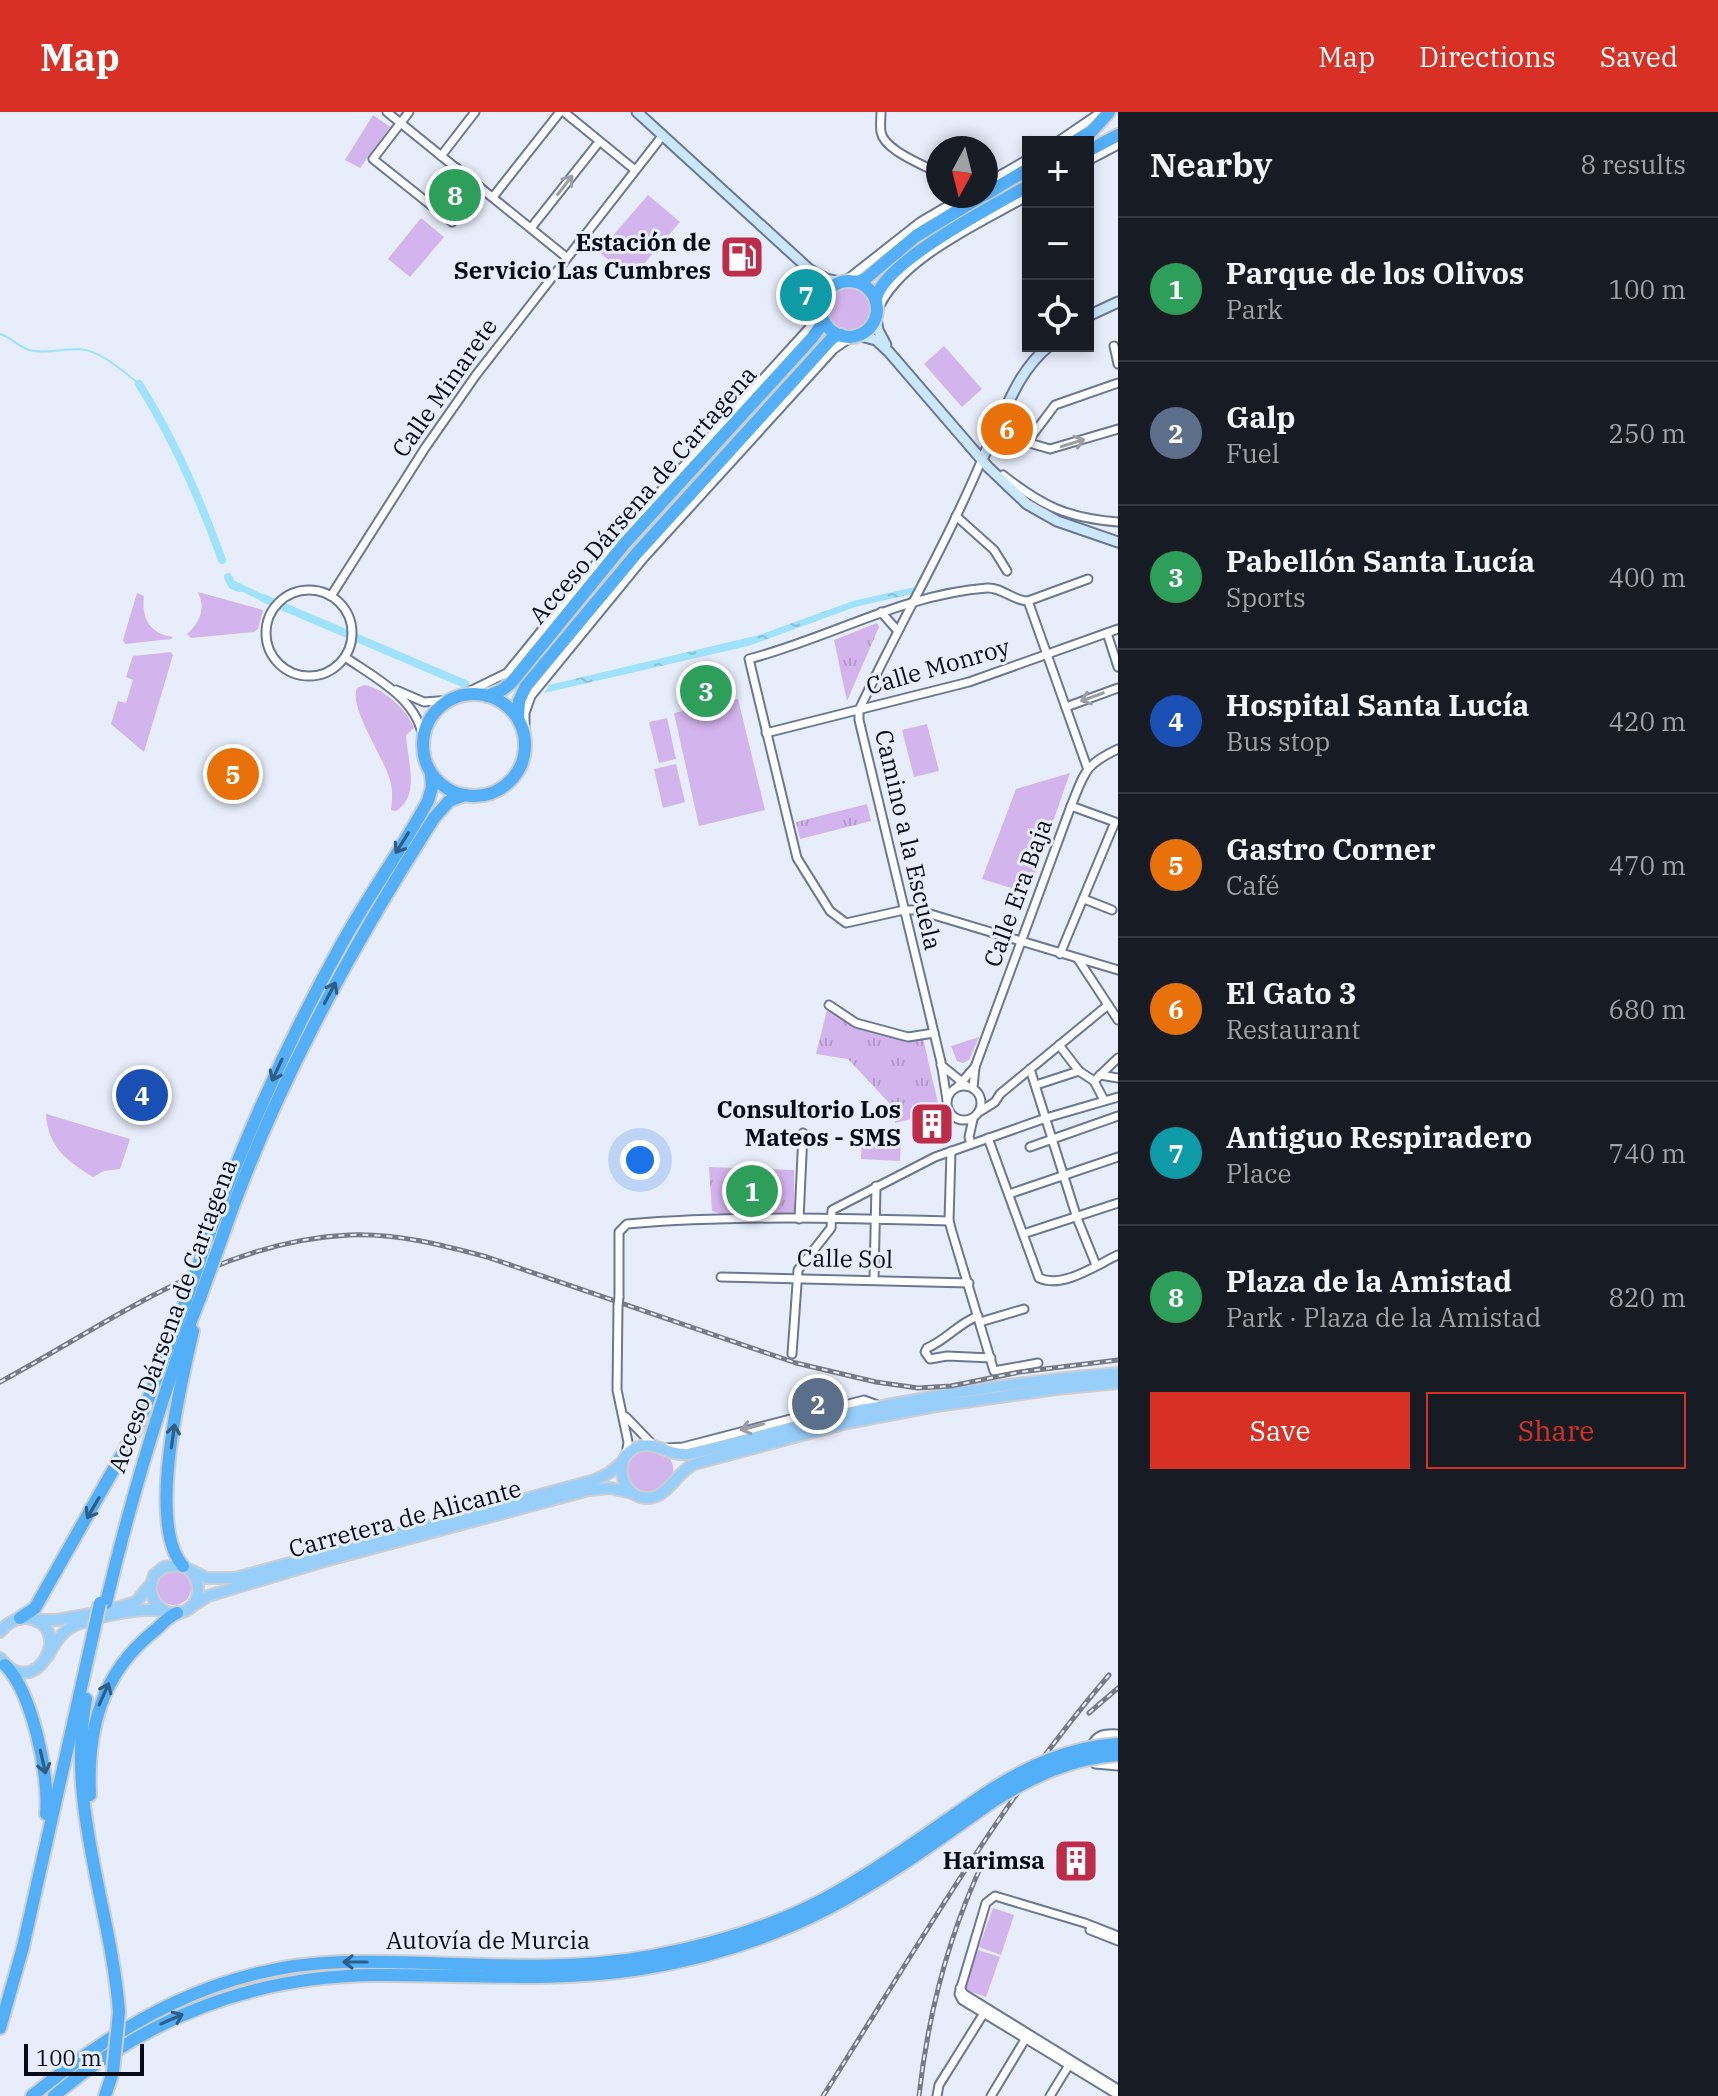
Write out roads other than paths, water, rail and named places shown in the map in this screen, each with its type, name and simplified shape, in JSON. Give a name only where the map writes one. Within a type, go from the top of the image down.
[{"type":"highway","points":[[1084,136],[1109,112]]},
{"type":"highway","points":[[1094,148],[1118,135]]},
{"type":"highway","points":[[998,187],[1022,173]]},
{"type":"highway","points":[[962,208],[916,236],[865,279],[831,288],[822,307],[830,329],[850,336],[867,330],[884,282],[925,248],[1022,190]]},
{"type":"highway","points":[[848,282],[868,289],[876,310]]},
{"type":"highway","name":"Acceso Dársena de Cartagena","points":[[487,696],[511,683],[625,543],[812,338],[820,327],[822,307]]},
{"type":"highway","name":"Acceso Dársena de Cartagena","points":[[518,719],[519,701],[526,686],[611,583],[826,344],[834,336],[850,336]]},
{"type":"highway","points":[[487,696],[505,704],[518,719],[525,734],[523,761],[509,783],[492,793],[465,795],[446,788],[431,773],[425,761],[423,740],[430,719],[456,697],[487,696]]},
{"type":"highway","name":"Acceso Dársena de Cartagena","points":[[103,1603],[194,1297],[204,1248],[247,1138],[282,1058],[348,933],[428,801],[432,787],[431,773]]},
{"type":"highway","name":"Acceso Dársena de Cartagena","points":[[194,1297],[220,1243],[275,1104],[337,979],[434,818],[449,801],[465,795]]},
{"type":"highway","points":[[25,1618],[35,1608],[123,1455],[150,1397],[173,1336],[194,1297]]},
{"type":"highway","points":[[188,1569],[176,1557],[170,1539],[168,1485],[171,1443],[194,1297]]},
{"type":"highway","name":"Acceso Dársena de Cartagena","points":[[0,2028],[18,1967],[129,1482],[173,1336]]},
{"type":"highway","points":[[108,1937],[91,1823],[89,1778],[92,1733],[106,1689],[121,1664],[178,1611]]},
{"type":"highway","name":"Acceso Dársena de Cartagena","points":[[97,1629],[84,1707],[80,1775],[119,2012],[113,2072],[105,2096]]},
{"type":"highway","points":[[2,1661],[14,1675],[23,1694],[46,1775],[46,1814],[29,1920]]},
{"type":"highway","name":"Autovía de Murcia","points":[[54,2096],[95,2063],[148,2031],[189,2011],[239,1993],[319,1978],[596,1964],[664,1953],[732,1935],[802,1909],[833,1893],[1026,1769],[1071,1752],[1118,1744]]},
{"type":"highway","name":"Autovía de Murcia","points":[[32,2096],[87,2052],[123,2029],[174,2002],[265,1972],[318,1964],[544,1978],[597,1975],[667,1964],[736,1946],[839,1903],[1031,1779],[1075,1762],[1118,1755]]},
{"type":"main road","points":[[1118,1373],[1055,1379],[935,1401],[699,1462],[681,1472],[658,1496],[647,1498],[636,1495],[623,1480],[624,1459],[635,1448],[658,1447],[676,1455],[692,1454],[882,1406],[935,1401],[1118,1383]]},
{"type":"main road","points":[[658,1447],[674,1466],[671,1484]]},
{"type":"main road","name":"Carretera de Alicante","points":[[188,1569],[201,1577],[219,1580],[243,1576],[595,1480],[609,1473],[624,1459]]},
{"type":"main road","name":"Carretera de Alicante","points":[[48,1656],[60,1636],[76,1625],[147,1610],[178,1611],[208,1596],[291,1571],[589,1490],[617,1489],[636,1495]]},
{"type":"main road","points":[[0,1630],[10,1622],[25,1618],[57,1620],[127,1606],[140,1599],[152,1580],[164,1567],[188,1569],[199,1588],[196,1600],[178,1611],[152,1598],[152,1580]]},
{"type":"main road","points":[[2,1661],[16,1671],[28,1672],[41,1666],[48,1656],[51,1645],[48,1634],[41,1624],[25,1618]]},
{"type":"street","points":[[387,112],[566,257]]},
{"type":"street","points":[[409,112],[373,159],[452,222],[480,187]]},
{"type":"street","points":[[441,156],[475,112]]},
{"type":"street","points":[[493,197],[562,112],[635,170]]},
{"type":"street","points":[[637,112],[810,270],[826,279],[848,282],[920,222],[944,208]]},
{"type":"street","points":[[881,112],[881,135],[893,150],[926,166]]},
{"type":"street","points":[[1066,136],[1101,112]]},
{"type":"street","name":"Calle Minarete","points":[[331,596],[434,436],[566,257],[663,135]]},
{"type":"street","points":[[531,228],[599,142]]},
{"type":"street","points":[[1094,158],[1118,145]]},
{"type":"street","points":[[998,176],[1022,162]]},
{"type":"street","points":[[429,203],[457,168]]},
{"type":"street","points":[[889,352],[878,330],[876,310],[888,291],[921,262],[1022,200]]},
{"type":"street","points":[[384,684],[424,702],[456,697],[488,685],[507,673],[607,550],[809,328],[822,307],[821,290],[810,270]]},
{"type":"street","points":[[1094,313],[1118,302]]},
{"type":"street","points":[[525,734],[525,713],[531,696],[610,597],[834,349],[850,336],[871,338],[889,352],[982,459],[1027,504],[1083,532],[1118,542]]},
{"type":"street","points":[[1114,346],[1118,364]]},
{"type":"street","points":[[982,459],[1019,380],[1043,352]]},
{"type":"street","points":[[1028,441],[1055,405],[1118,383]]},
{"type":"street","points":[[995,433],[1050,449],[1118,429]]},
{"type":"street","name":"Camino a la Escuela","points":[[947,1100],[859,710],[982,459]]},
{"type":"street","points":[[1000,478],[1003,475],[1055,510],[1118,522]]},
{"type":"street","points":[[956,516],[994,550],[1007,571]]},
{"type":"street","points":[[1088,579],[1028,601],[992,587],[944,594],[881,612],[787,649],[749,659],[797,858],[830,911],[846,923],[917,910],[1118,970]]},
{"type":"street","points":[[304,590],[331,596],[346,612],[351,637],[345,657],[332,669],[315,675],[302,675],[284,668],[272,655],[266,637],[267,621],[276,604],[290,594],[304,590]]},
{"type":"street","points":[[1028,601],[1087,767],[1118,749]]},
{"type":"street","points":[[881,612],[897,630]]},
{"type":"street","name":"Calle Monroy","points":[[766,733],[969,682],[1118,629]]},
{"type":"street","points":[[1107,633],[1118,667]]},
{"type":"street","points":[[345,657],[384,684],[411,708],[419,721],[423,740]]},
{"type":"street","points":[[1066,707],[1118,688]]},
{"type":"street","name":"Calle Era Baja","points":[[967,1088],[1087,767]]},
{"type":"street","points":[[1060,954],[1115,822],[1071,806]]},
{"type":"street","points":[[1084,899],[1112,910]]},
{"type":"street","points":[[1078,959],[1118,1020]]},
{"type":"street","points":[[829,1005],[856,1023],[908,1037],[934,1033]]},
{"type":"street","points":[[958,1120],[976,1116],[995,1102],[998,1096],[1108,1005]]},
{"type":"street","points":[[1059,1045],[1079,1071],[1097,1078],[1118,1078]]},
{"type":"street","points":[[1097,1078],[1118,1058]]},
{"type":"street","points":[[941,1065],[967,1088],[981,1106],[970,1140]]},
{"type":"street","name":"Calle Era Baja","points":[[967,1088],[975,1067]]},
{"type":"street","points":[[1030,1069],[1077,1218],[1096,1265]]},
{"type":"street","points":[[1036,1085],[1079,1071]]},
{"type":"street","points":[[1097,1078],[1104,1100]]},
{"type":"street","points":[[970,1140],[947,1108],[947,1100],[967,1088],[998,1096]]},
{"type":"street","points":[[792,1354],[800,1266],[831,1228],[832,1210],[970,1140],[988,1138],[1118,1097]]},
{"type":"street","points":[[1030,1147],[1118,1116]]},
{"type":"street","points":[[799,1219],[803,1133]]},
{"type":"street","points":[[988,1138],[1039,1278],[1044,1281],[1066,1279],[1118,1255]]},
{"type":"street","points":[[951,1151],[949,1221],[994,1371],[1038,1363]]},
{"type":"street","points":[[1009,1194],[1118,1157]]},
{"type":"street","points":[[874,1280],[876,1186]]},
{"type":"street","points":[[1023,1234],[1118,1203]]},
{"type":"street","points":[[624,1459],[629,1444],[617,1390],[618,1306],[619,1232],[627,1224],[713,1219],[949,1221]]},
{"type":"street","name":"Calle Sol","points":[[721,1277],[969,1283]]},
{"type":"street","points":[[991,1358],[947,1356],[930,1359],[925,1352],[968,1320],[1024,1309]]},
{"type":"street","points":[[624,1415],[658,1447]]},
{"type":"street","points":[[1118,1734],[1103,1734],[1091,1745],[1095,1764],[1118,1766]]},
{"type":"street","points":[[1114,2093],[960,1997],[960,1988],[986,1903],[999,1896],[1118,1939]]},
{"type":"street","points":[[960,1988],[964,1994],[1114,2093]]},
{"type":"street","points":[[937,2096],[939,2085],[984,2013]]},
{"type":"street","points":[[991,2096],[1026,2038]]},
{"type":"street","points":[[1050,2096],[1069,2065]]},
{"type":"water","points":[[235,581],[271,598],[268,604],[230,586]]},
{"type":"water","points":[[915,587],[912,594],[855,607],[748,646],[544,693],[549,685],[759,635],[853,601]]},
{"type":"waterway","points":[[0,334],[33,351],[87,350],[111,362],[139,384]]},
{"type":"waterway","points":[[139,384],[185,470],[222,560]]},
{"type":"waterway","points":[[228,577],[232,585],[239,588]]},
{"type":"waterway","points":[[263,598],[465,684]]},
{"type":"railway","points":[[0,1382],[167,1288],[210,1268],[255,1252],[301,1241],[349,1235],[402,1238],[487,1257],[796,1363],[876,1382],[918,1388],[951,1386],[1020,1372],[1118,1360]]},
{"type":"railway","points":[[823,2096],[994,1827],[1030,1775],[1109,1675]]},
{"type":"railway","points":[[1089,1713],[1118,1688]]},
{"type":"railway","points":[[919,2096],[928,2035],[942,1974],[961,1915],[985,1858]]},
{"type":"place","name":"Plaza de la Amistad","points":[[455,195]]},
{"type":"place","name":"Estación de Servicio Las Cumbres","points":[[742,257]]},
{"type":"place","name":"Antiguo Respiradero","points":[[806,295]]},
{"type":"place","name":"El Gato 3","points":[[1007,429]]},
{"type":"place","name":"Pabellón Santa Lucía","points":[[706,691]]},
{"type":"place","name":"Gastro Corner","points":[[233,774]]},
{"type":"place","name":"Hospital Santa Lucía","points":[[142,1095]]},
{"type":"place","name":"Consultorio Los Mateos - SMS","points":[[932,1124]]},
{"type":"place","name":"Parque de los Olivos","points":[[752,1191]]},
{"type":"place","name":"Galp","points":[[818,1404]]},
{"type":"place","name":"Harimsa","points":[[1076,1861]]}]
